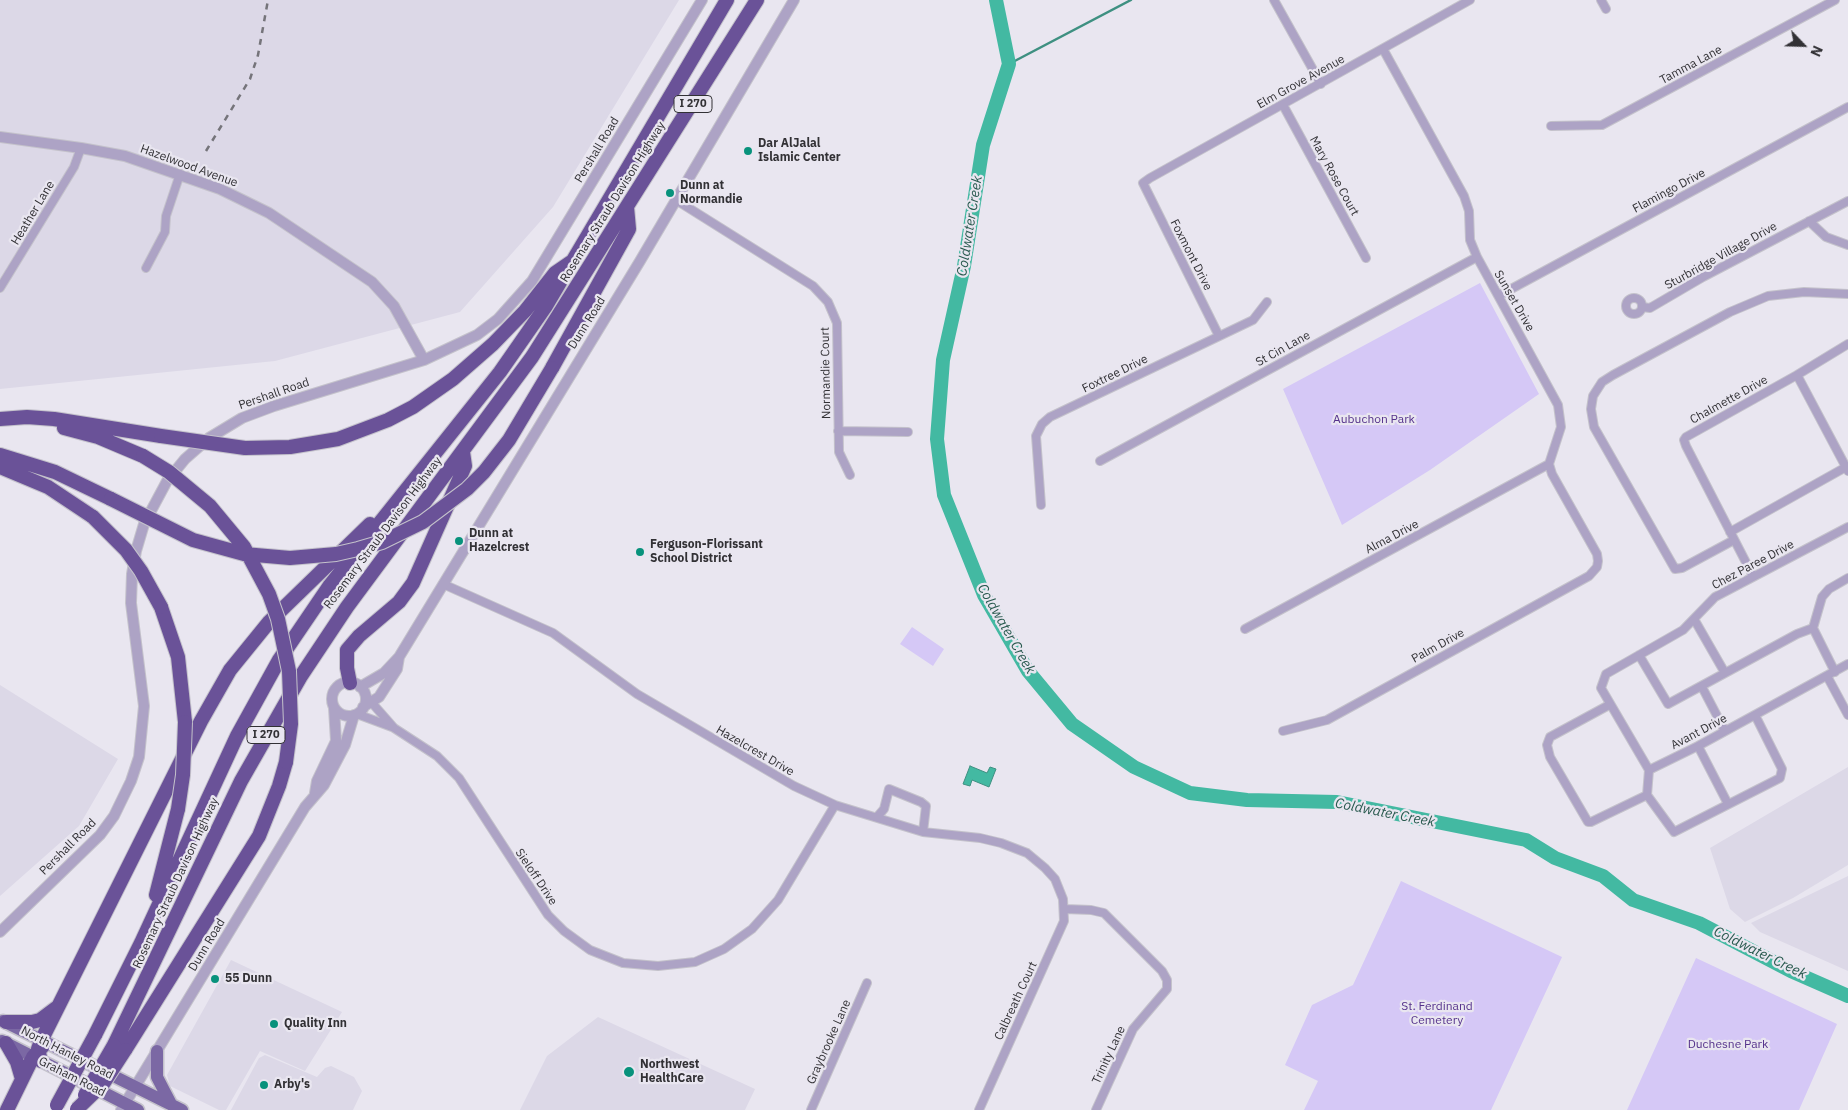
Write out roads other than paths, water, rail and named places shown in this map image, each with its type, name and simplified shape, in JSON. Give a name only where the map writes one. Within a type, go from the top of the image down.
[{"type":"highway","name":"Rosemary Straub Davison Highway","points":[[55,1107],[95,1035],[227,758],[263,687],[314,606],[505,365],[576,259],[728,0]]},
{"type":"highway","name":"Rosemary Straub Davison Highway","points":[[120,1048],[149,976],[228,806],[280,710],[347,607],[463,452],[547,335],[757,0]]},
{"type":"highway","points":[[0,455],[55,472],[193,540],[244,554],[290,558],[336,554],[382,542],[410,529],[446,507],[484,472],[510,440],[629,229],[627,207]]},
{"type":"highway","points":[[0,420],[27,417],[54,419],[245,448],[290,447],[338,439],[364,430],[404,411],[433,394],[473,362],[525,311],[555,273],[576,259]]},
{"type":"highway","points":[[0,420],[72,430],[98,437],[143,456],[169,472],[210,506],[244,547],[269,594],[283,636],[289,671],[291,724],[286,762],[279,786],[259,836],[120,1048],[103,1084],[77,1109]]},
{"type":"highway","points":[[360,700],[347,668],[347,650],[359,636],[399,602],[413,583],[465,466],[463,452]]},
{"type":"highway","points":[[0,467],[48,487],[73,501],[93,517],[126,550],[141,571],[161,608],[178,657],[185,722],[183,774],[178,808],[150,922]]},
{"type":"highway","points":[[7,1110],[40,1050],[58,1006],[201,721],[230,670],[269,622],[325,569],[362,530],[389,511]]},
{"type":"highway","points":[[3,1021],[24,1023],[40,1020],[58,1006]]},
{"type":"highway","points":[[3,1041],[17,1062],[22,1080]]},
{"type":"main road","name":"North Hanley Road","points":[[3,1021],[40,1050]]},
{"type":"main road","name":"North Hanley Road","points":[[3,1041],[40,1050],[134,1087]]},
{"type":"main road","name":"Graham Road","points":[[40,1050],[123,1107],[138,1110]]},
{"type":"main road","points":[[157,1051],[157,1077],[170,1104]]},
{"type":"main road","points":[[134,1087],[182,1110]]},
{"type":"street","name":"Pershall Road","points":[[0,932],[100,835],[114,816],[131,781],[138,757],[144,714],[131,603],[132,574],[144,524],[167,481],[185,459],[209,438],[242,418],[424,360],[477,335],[498,319],[532,281],[702,0]]},
{"type":"street","name":"Dunn Road","points":[[123,1107],[315,793],[324,785],[344,745],[360,700],[398,657],[676,200],[794,0]]},
{"type":"street","points":[[1274,0],[1320,84]]},
{"type":"street","name":"Elm Grove Avenue","points":[[1143,183],[1470,0]]},
{"type":"street","points":[[1601,0],[1606,9]]},
{"type":"street","name":"Tamma Lane","points":[[1551,126],[1602,125],[1835,0]]},
{"type":"street","name":"Sunset Drive","points":[[1383,48],[1464,196],[1469,211],[1470,240],[1477,257],[1500,295],[1558,405],[1561,427],[1549,464]]},
{"type":"street","name":"Mary Rose Court","points":[[1283,105],[1366,258]]},
{"type":"street","name":"Flamingo Drive","points":[[1500,295],[1848,107]]},
{"type":"street","name":"Hazelwood Avenue","points":[[0,138],[81,148],[124,156],[220,189],[269,213],[372,282],[394,306],[424,360]]},
{"type":"street","name":"Heather Lane","points":[[0,288],[74,167],[81,148]]},
{"type":"street","points":[[146,268],[165,232],[166,216],[180,174]]},
{"type":"street","name":"Foxmont Drive","points":[[1143,183],[1220,336]]},
{"type":"street","name":"Normandie Court","points":[[676,200],[813,286],[828,302],[837,323],[839,452],[850,475]]},
{"type":"street","name":"Sturbridge Village Drive","points":[[1642,308],[1650,308],[1703,277],[1848,201]]},
{"type":"street","points":[[1810,221],[1826,236],[1848,245]]},
{"type":"street","name":"St Cin Lane","points":[[1100,461],[1477,257]]},
{"type":"street","points":[[1734,540],[1682,568],[1675,569],[1594,427],[1591,409],[1593,396],[1602,382],[1613,375],[1730,312],[1768,296],[1804,292],[1848,294]]},
{"type":"street","name":"Foxtree Drive","points":[[1041,505],[1036,436],[1042,424],[1050,418],[1254,320],[1267,302]]},
{"type":"street","points":[[1730,532],[1847,469],[1797,375],[1848,344]]},
{"type":"street","name":"Chalmette Drive","points":[[1752,576],[1684,440],[1797,375]]},
{"type":"street","points":[[838,431],[908,432]]},
{"type":"street","name":"Palm Drive","points":[[1282,732],[1327,720],[1589,576],[1597,567],[1596,554],[1554,479],[1549,464]]},
{"type":"street","name":"Alma Drive","points":[[1245,629],[1549,464]]},
{"type":"street","name":"Chez Paree Drive","points":[[1609,705],[1600,688],[1606,674],[1683,630],[1715,597],[1848,527]]},
{"type":"street","points":[[1835,672],[1813,628],[1822,597],[1829,589],[1848,578]]},
{"type":"street","name":"Hazelcrest Drive","points":[[442,584],[552,633],[667,713],[794,786],[835,804],[923,832],[980,838],[1027,853],[1055,879],[1063,898]]},
{"type":"street","points":[[1694,619],[1725,673]]},
{"type":"street","points":[[1639,655],[1668,704],[1797,634],[1813,628]]},
{"type":"street","name":"Dunn Road","points":[[315,793],[318,781],[336,741],[333,693],[340,685],[360,700],[379,697],[397,669],[398,657]]},
{"type":"street","name":"Avant Drive","points":[[1649,770],[1725,732],[1848,664]]},
{"type":"street","points":[[1827,676],[1848,715]]},
{"type":"street","points":[[1702,687],[1725,732]]},
{"type":"street","points":[[334,708],[342,714],[360,700]]},
{"type":"street","name":"Sieloff Drive","points":[[360,700],[394,728],[437,756],[459,778],[543,910],[564,931],[590,950],[623,963],[658,966],[695,962],[724,949],[752,928],[778,900],[835,804]]},
{"type":"street","name":"Sieloff Drive","points":[[360,700],[394,728]]},
{"type":"street","points":[[1647,795],[1588,822],[1550,757],[1547,745],[1550,737],[1609,705],[1649,770],[1647,795],[1674,832],[1780,778],[1782,769],[1755,715]]},
{"type":"street","points":[[1698,746],[1728,804]]},
{"type":"street","points":[[877,817],[884,809],[889,789],[921,802],[926,806],[923,832]]},
{"type":"street","name":"Calbreath Court","points":[[979,1110],[1064,921],[1065,909],[1063,898]]},
{"type":"street","name":"Trinity Lane","points":[[1065,909],[1091,910],[1104,913],[1162,971],[1167,980],[1166,989],[1133,1029],[1096,1110]]},
{"type":"street","name":"Graybrooke Lane","points":[[811,1110],[867,983]]},
{"type":"waterway","name":"Coldwater Creek","points":[[996,0],[1009,64],[983,145],[964,266],[943,360],[937,439],[944,495],[984,595],[1028,671],[1072,724],[1134,767],[1190,793],[1247,800],[1337,802],[1526,840],[1555,858],[1603,876],[1633,900],[1699,923],[1791,971],[1848,996]]},
{"type":"waterway","points":[[1009,64],[1131,0]]},
{"type":"railway","points":[[206,151],[250,79],[258,55],[268,0]]},
{"type":"place","name":"Dar AlJalal Islamic Center","points":[[748,151]]},
{"type":"place","name":"Dunn at Normandie","points":[[670,193]]},
{"type":"place","name":"Dunn at Hazelcrest","points":[[459,541]]},
{"type":"place","name":"Ferguson-Florissant School District","points":[[640,552]]},
{"type":"place","name":"55 Dunn","points":[[215,979]]},
{"type":"place","name":"Quality Inn","points":[[274,1024]]},
{"type":"place","name":"Northwest HealthCare","points":[[629,1072]]},
{"type":"place","name":"Arby's","points":[[264,1085]]},
{"type":"park label","name":"Aubuchon Park","points":[[1374,420]]},
{"type":"park label","name":"St. Ferdinand Cemetery","points":[[1437,1014]]},
{"type":"park label","name":"Duchesne Park","points":[[1728,1045]]}]
